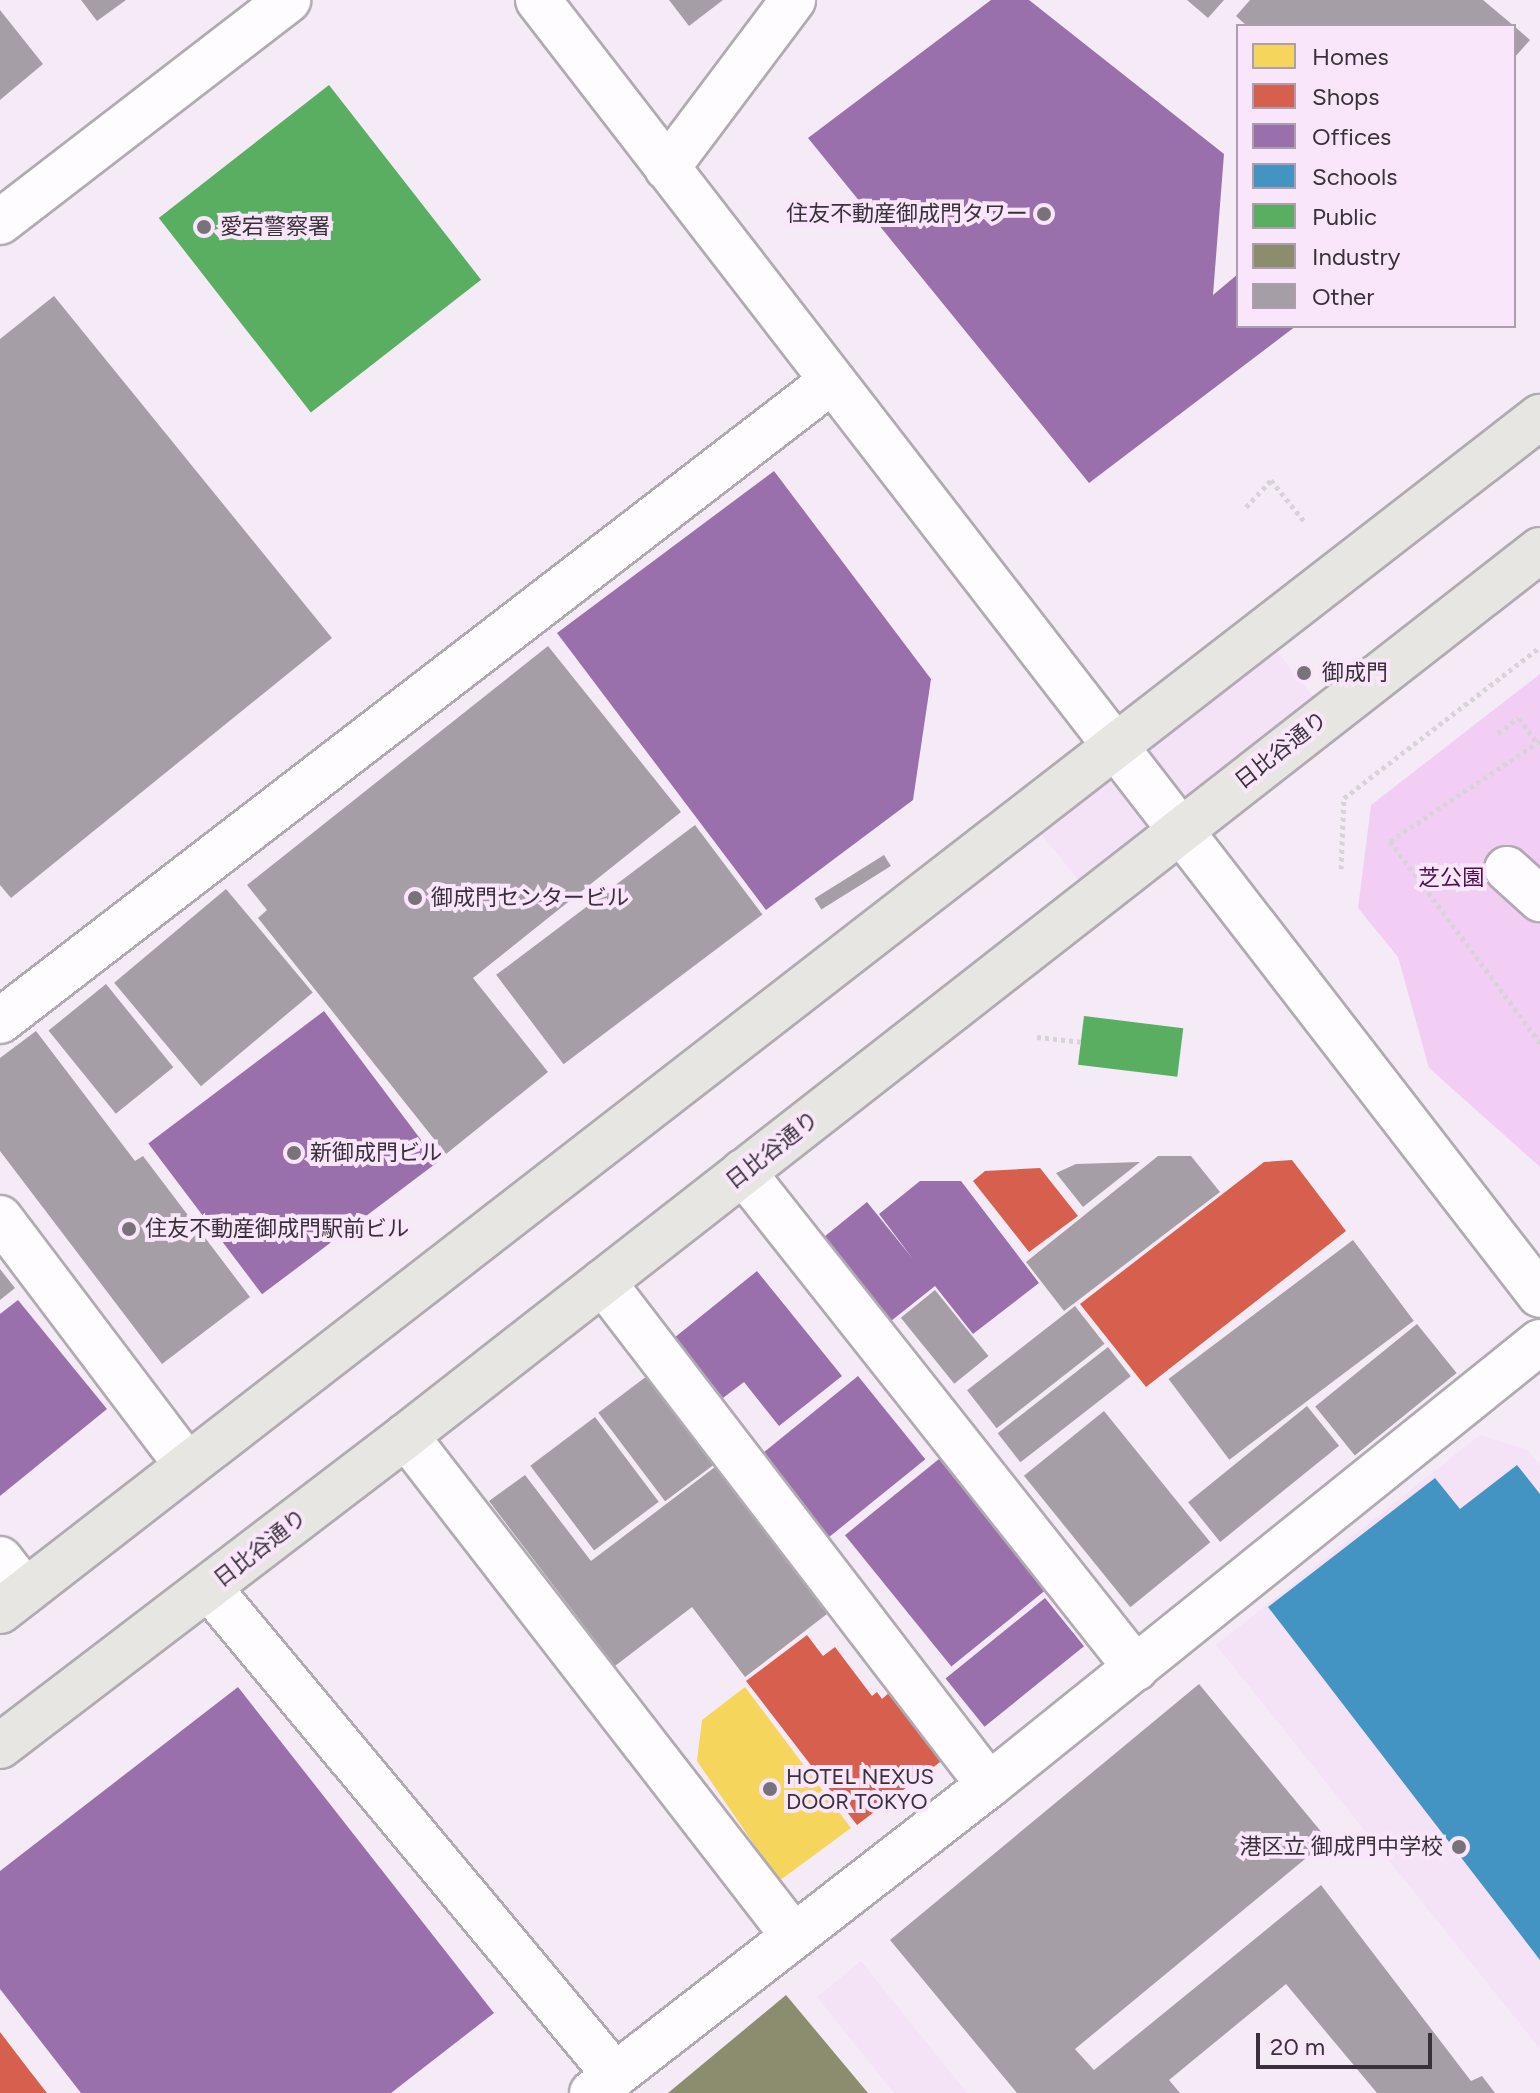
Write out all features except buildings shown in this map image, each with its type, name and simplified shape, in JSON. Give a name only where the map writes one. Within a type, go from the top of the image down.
[{"type":"main road","points":[[8,1587],[187,1465],[1540,417]]},
{"type":"main road","name":"日比谷通り","points":[[0,1746],[406,1436],[1540,550]]},
{"type":"street","points":[[0,222],[288,0]]},
{"type":"street","points":[[538,0],[1182,827],[1540,1295]]},
{"type":"street","points":[[667,168],[793,0]]},
{"type":"street","points":[[0,1021],[832,381]]},
{"type":"street","points":[[1540,864],[1507,869],[1540,899]]},
{"type":"street","points":[[743,1172],[1136,1668]]},
{"type":"street","points":[[0,1218],[187,1465]]},
{"type":"street","points":[[603,1282],[989,1785]]},
{"type":"street","points":[[209,1588],[603,2084],[792,1934],[989,1785],[1540,1342]]},
{"type":"street","points":[[406,1436],[792,1934]]},
{"type":"path","points":[[1246,507],[1271,480],[1304,521]]},
{"type":"path","points":[[1341,869],[1344,798],[1540,647]]},
{"type":"path","points":[[1498,733],[1519,718],[1538,742],[1390,841],[1540,1043]]},
{"type":"path","points":[[1037,1037],[1084,1042]]},
{"type":"shaded area","points":[[1261,632],[1339,728],[1107,916],[1029,820]]},
{"type":"shaded area","name":"港区立 御成門中学校","points":[[1480,1435],[1528,1450],[1540,1466],[1540,2049],[1216,1645]]},
{"type":"shaded area","points":[[861,1961],[967,2093],[894,2093],[817,1997]]},
{"type":"green space","name":"芝公園","points":[[1540,674],[1540,1167],[1429,1068],[1398,957],[1358,908],[1371,805]]},
{"type":"place","name":"住友不動産御成門タワー","points":[[1044,214]]},
{"type":"place","name":"愛宕警察署","points":[[204,227]]},
{"type":"place","name":"御成門","points":[[1304,673]]},
{"type":"place","name":"御成門センタービル","points":[[415,898]]},
{"type":"place","name":"新御成門ビル","points":[[294,1153]]},
{"type":"place","name":"住友不動産御成門駅前ビル","points":[[129,1229]]},
{"type":"place","name":"HOTEL NEXUS DOOR TOKYO","points":[[770,1789]]},
{"type":"place","name":"港区立 御成門中学校","points":[[1459,1847]]}]
